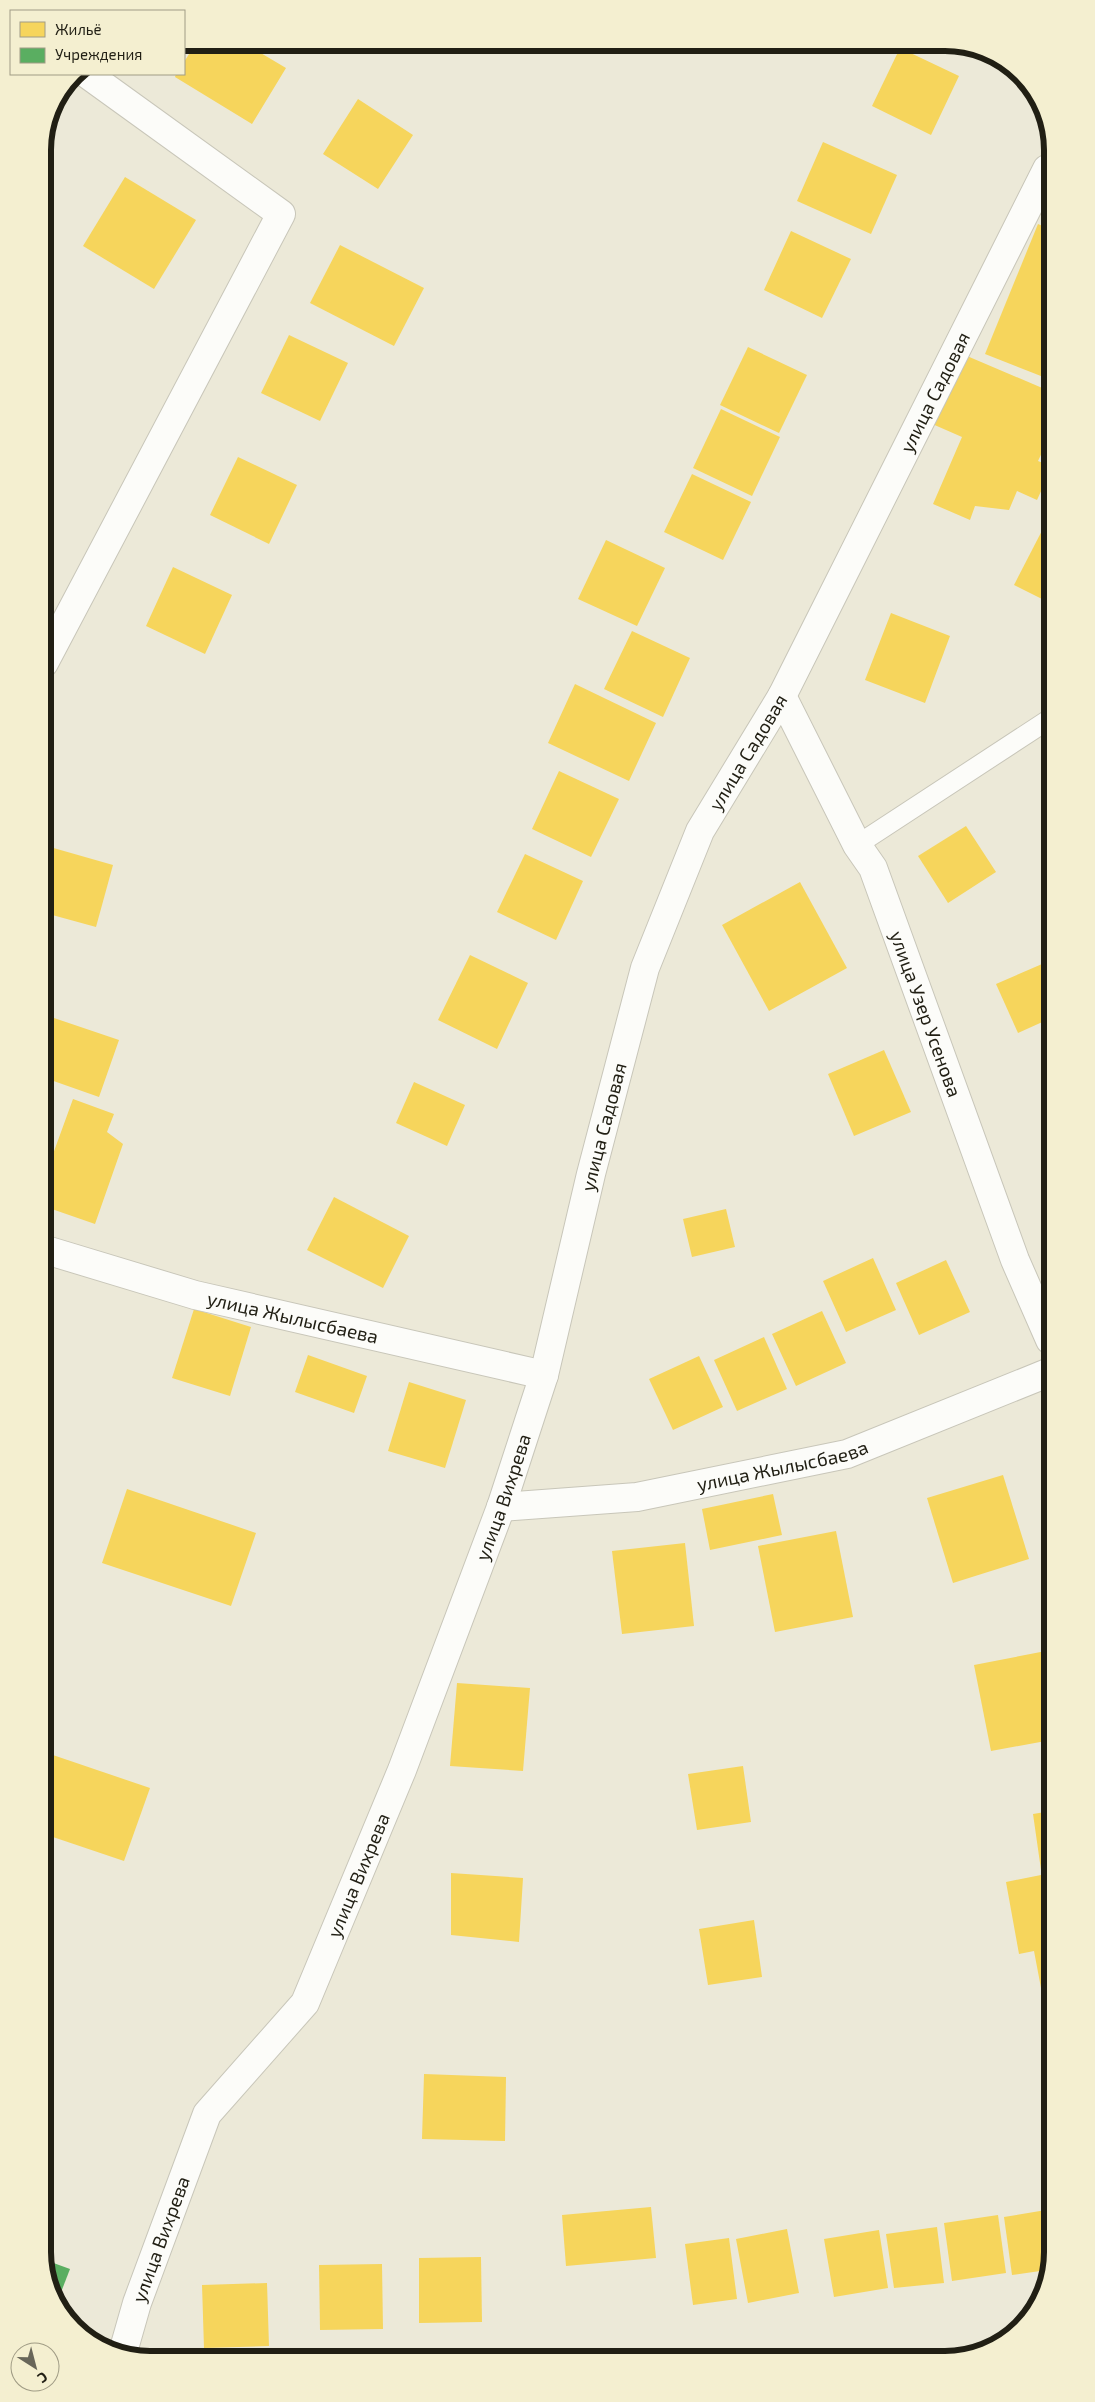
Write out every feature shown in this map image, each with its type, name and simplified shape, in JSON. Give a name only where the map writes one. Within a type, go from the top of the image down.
[{"type":"street","points":[[51,650],[282,214],[88,75]]},
{"type":"street","name":"улица Садовая","points":[[545,1372],[591,1174],[645,968],[700,831],[782,696],[1044,175]]},
{"type":"street","name":"улица Узер Усенова","points":[[782,696],[857,845],[873,868],[1015,1260],[1044,1326]]},
{"type":"street","name":"улица Жылысбаева","points":[[51,1252],[195,1295],[545,1372]]},
{"type":"street","name":"улица Вихрева","points":[[124,2347],[137,2303],[207,2114],[305,2003],[402,1770],[501,1507],[545,1372]]},
{"type":"street","name":"улица Жылысбаева","points":[[501,1507],[637,1497],[848,1454],[1044,1374]]},
{"type":"lane","points":[[857,845],[1044,723]]},
{"type":"building: Жильё","points":[[191,51],[257,51],[286,68],[252,124],[175,77],[176,75],[185,75],[185,60]]},
{"type":"building: Жильё","points":[[899,51],[906,51],[959,76],[931,135],[872,106]]},
{"type":"building: Жильё","points":[[358,99],[413,135],[378,189],[323,154]]},
{"type":"building: Жильё","points":[[823,142],[897,175],[871,234],[797,201]]},
{"type":"building: Жильё","points":[[125,177],[196,220],[154,289],[83,246]]},
{"type":"building: Жильё","points":[[1038,224],[1044,227],[1044,377],[985,354]]},
{"type":"building: Жильё","points":[[791,231],[851,259],[822,318],[764,290]]},
{"type":"building: Жильё","points":[[340,245],[424,288],[394,346],[310,303]]},
{"type":"building: Жильё","points":[[289,335],[348,363],[320,421],[261,393]]},
{"type":"building: Жильё","points":[[748,347],[807,375],[779,433],[720,405]]},
{"type":"building: Жильё","points":[[960,353],[1044,389],[1044,448],[1038,461],[1044,463],[1044,485],[1037,500],[1017,491],[1009,510],[975,506],[970,520],[933,504],[962,437],[930,423]]},
{"type":"building: Жильё","points":[[721,409],[780,437],[752,496],[693,468]]},
{"type":"building: Жильё","points":[[238,457],[297,485],[269,544],[210,515]]},
{"type":"building: Жильё","points":[[692,474],[751,502],[723,560],[664,532]]},
{"type":"building: Жильё","points":[[1044,527],[1044,600],[1014,585]]},
{"type":"building: Жильё","points":[[606,540],[665,568],[637,626],[578,599]]},
{"type":"building: Жильё","points":[[173,567],[232,595],[205,654],[146,626]]},
{"type":"building: Жильё","points":[[891,613],[950,636],[925,703],[865,680]]},
{"type":"building: Жильё","points":[[632,631],[690,658],[663,717],[604,689]]},
{"type":"building: Жильё","points":[[575,684],[656,723],[629,781],[548,743]]},
{"type":"building: Жильё","points":[[559,771],[619,799],[591,857],[532,829]]},
{"type":"building: Жильё","points":[[966,826],[996,872],[948,903],[918,856]]},
{"type":"building: Жильё","points":[[51,847],[113,865],[96,927],[51,915]]},
{"type":"building: Жильё","points":[[525,854],[583,881],[556,940],[497,912]]},
{"type":"building: Жильё","points":[[800,882],[847,968],[769,1011],[722,925]]},
{"type":"building: Жильё","points":[[470,955],[528,983],[497,1049],[438,1020]]},
{"type":"building: Жильё","points":[[1044,963],[1044,1021],[1018,1033],[996,984]]},
{"type":"building: Жильё","points":[[54,1018],[119,1040],[99,1097],[51,1080],[51,1027]]},
{"type":"building: Жильё","points":[[884,1050],[911,1112],[854,1136],[828,1074]]},
{"type":"building: Жильё","points":[[414,1082],[465,1105],[447,1146],[396,1123]]},
{"type":"building: Жильё","points":[[73,1099],[114,1114],[107,1132],[123,1144],[95,1224],[51,1209],[51,1160]]},
{"type":"building: Жильё","points":[[334,1197],[409,1236],[383,1288],[307,1250]]},
{"type":"building: Жильё","points":[[726,1209],[735,1247],[692,1257],[683,1219]]},
{"type":"building: Жильё","points":[[873,1258],[896,1310],[846,1332],[823,1281]]},
{"type":"building: Жильё","points":[[946,1260],[970,1312],[919,1335],[896,1283]]},
{"type":"building: Жильё","points":[[194,1309],[251,1327],[230,1396],[172,1378]]},
{"type":"building: Жильё","points":[[822,1311],[846,1363],[796,1386],[772,1334]]},
{"type":"building: Жильё","points":[[764,1337],[787,1389],[737,1411],[714,1360]]},
{"type":"building: Жильё","points":[[308,1355],[367,1376],[354,1413],[295,1392]]},
{"type":"building: Жильё","points":[[699,1356],[723,1407],[673,1430],[649,1379]]},
{"type":"building: Жильё","points":[[409,1382],[466,1400],[445,1468],[388,1451]]},
{"type":"building: Жильё","points":[[1003,1475],[1029,1559],[953,1583],[927,1498]]},
{"type":"building: Жильё","points":[[127,1489],[256,1533],[231,1606],[102,1563]]},
{"type":"building: Жильё","points":[[773,1494],[782,1535],[710,1550],[702,1509]]},
{"type":"building: Жильё","points":[[836,1531],[853,1617],[775,1632],[758,1546]]},
{"type":"building: Жильё","points":[[685,1543],[694,1626],[622,1634],[612,1551]]},
{"type":"building: Жильё","points":[[1044,1651],[1044,1741],[991,1751],[974,1665]]},
{"type":"building: Жильё","points":[[457,1683],[530,1688],[523,1771],[450,1766]]},
{"type":"building: Жильё","points":[[51,1754],[150,1788],[124,1861],[51,1836]]},
{"type":"building: Жильё","points":[[743,1766],[751,1822],[697,1830],[688,1774]]},
{"type":"building: Жильё","points":[[1044,1812],[1044,1870],[1041,1870],[1033,1814]]},
{"type":"building: Жильё","points":[[451,1873],[523,1878],[519,1942],[451,1935]]},
{"type":"building: Жильё","points":[[1044,1874],[1044,1987],[1041,1988],[1034,1951],[1019,1954],[1006,1882]]},
{"type":"building: Жильё","points":[[754,1920],[762,1977],[708,1985],[699,1929]]},
{"type":"building: Жильё","points":[[424,2074],[506,2077],[505,2141],[422,2139]]},
{"type":"building: Жильё","points":[[651,2207],[656,2258],[566,2266],[562,2215]]},
{"type":"building: Жильё","points":[[1044,2210],[1044,2252],[1041,2271],[1012,2275],[1004,2217]]},
{"type":"building: Жильё","points":[[998,2215],[1006,2273],[952,2281],[944,2223]]},
{"type":"building: Жильё","points":[[937,2227],[944,2283],[894,2288],[886,2234]]},
{"type":"building: Жильё","points":[[787,2229],[799,2293],[748,2303],[736,2239]]},
{"type":"building: Жильё","points":[[879,2230],[888,2288],[834,2297],[824,2239]]},
{"type":"building: Жильё","points":[[729,2238],[737,2299],[693,2305],[685,2244]]},
{"type":"building: Жильё","points":[[481,2257],[482,2322],[419,2323],[419,2258]]},
{"type":"building: Жильё","points":[[382,2264],[383,2329],[320,2330],[319,2265]]},
{"type":"building: Жильё","points":[[267,2283],[269,2346],[204,2348],[202,2285]]},
{"type":"building: Учреждения","points":[[52,2262],[70,2269],[61,2294]]}]
